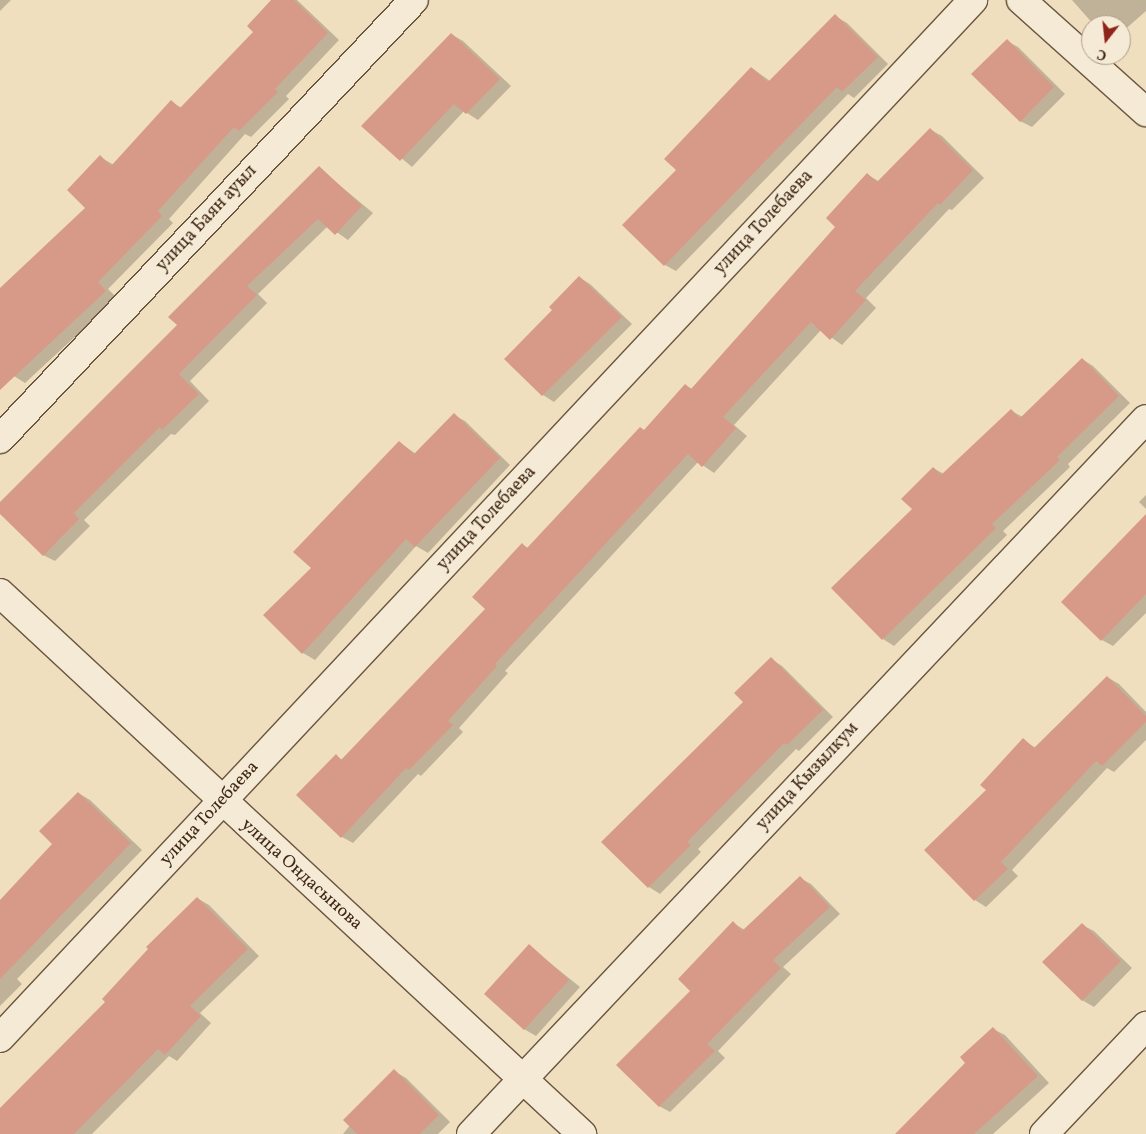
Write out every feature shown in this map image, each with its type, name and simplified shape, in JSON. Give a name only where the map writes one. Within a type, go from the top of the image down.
[{"type":"street","name":"улица Баян ауыл","points":[[0,439],[414,0]]},
{"type":"street","name":"улица Толебаева","points":[[0,1038],[973,0]]},
{"type":"street","points":[[1021,0],[1146,112]]},
{"type":"street","name":"улица Кызылкум","points":[[470,1134],[1146,419]]},
{"type":"street","name":"улица Ондасынова","points":[[0,593],[221,802],[524,1078],[582,1134]]},
{"type":"street","points":[[1044,1134],[1146,1026]]},
{"type":"building","points":[[271,0],[294,0],[328,33],[275,89],[278,92],[239,131],[234,127],[158,211],[162,216],[98,282],[106,291],[0,390],[0,288],[85,208],[67,190],[100,155],[111,166],[171,100],[180,108],[253,32],[247,26]]},
{"type":"building","points":[[835,14],[878,57],[842,92],[837,87],[664,266],[622,225],[676,170],[664,159],[751,67],[768,82]]},
{"type":"building","points":[[451,33],[500,79],[466,114],[454,104],[400,161],[361,126]]},
{"type":"building","points":[[1007,39],[1054,87],[1020,122],[971,74]]},
{"type":"building","points":[[930,128],[973,170],[940,205],[938,203],[855,291],[866,300],[830,340],[811,322],[723,417],[736,428],[702,467],[688,454],[495,664],[497,666],[448,721],[453,725],[409,770],[406,768],[341,838],[296,795],[336,754],[341,760],[485,609],[472,597],[522,543],[527,548],[640,427],[644,430],[685,384],[691,389],[835,227],[826,218],[867,173],[877,182]]},
{"type":"building","points":[[319,166],[362,206],[335,235],[318,219],[247,286],[257,295],[179,374],[199,394],[162,430],[160,427],[74,513],[79,519],[43,556],[0,514],[0,502],[177,325],[168,317]]},
{"type":"building","points":[[579,276],[622,317],[542,396],[504,359],[552,310],[549,307]]},
{"type":"building","points":[[1082,358],[1119,396],[1057,457],[1060,460],[992,524],[996,528],[882,640],[831,588],[912,509],[901,499],[933,467],[941,475],[1011,409],[1020,418]]},
{"type":"building","points":[[454,413],[500,458],[415,547],[406,539],[302,654],[263,615],[311,568],[293,552],[399,441],[414,454]]},
{"type":"building","points":[[1146,514],[1146,594],[1101,641],[1061,602]]},
{"type":"building","points":[[771,657],[823,710],[787,745],[784,743],[687,842],[691,845],[648,888],[601,842],[743,702],[734,693]]},
{"type":"building","points":[[1107,676],[1146,716],[1146,722],[1102,766],[1096,761],[1001,862],[1008,869],[974,901],[924,850],[986,790],[980,785],[1023,738],[1034,748]]},
{"type":"building","points":[[78,792],[131,843],[0,979],[0,900],[52,844],[39,831]]},
{"type":"building","points":[[800,876],[830,907],[773,960],[781,968],[707,1044],[715,1051],[659,1107],[616,1065],[690,991],[678,979],[733,921],[742,931]]},
{"type":"building","points":[[197,897],[248,949],[190,1006],[201,1016],[165,1055],[158,1049],[74,1134],[0,1134],[0,1108],[105,1002],[102,999],[148,949],[146,947]]},
{"type":"building","points":[[1082,923],[1121,961],[1082,1001],[1042,962]]},
{"type":"building","points":[[529,944],[569,980],[524,1030],[484,994]]},
{"type":"building","points":[[993,1027],[1038,1076],[974,1134],[895,1134],[965,1063],[960,1057]]},
{"type":"building","points":[[394,1069],[439,1115],[420,1134],[357,1134],[343,1120]]}]
